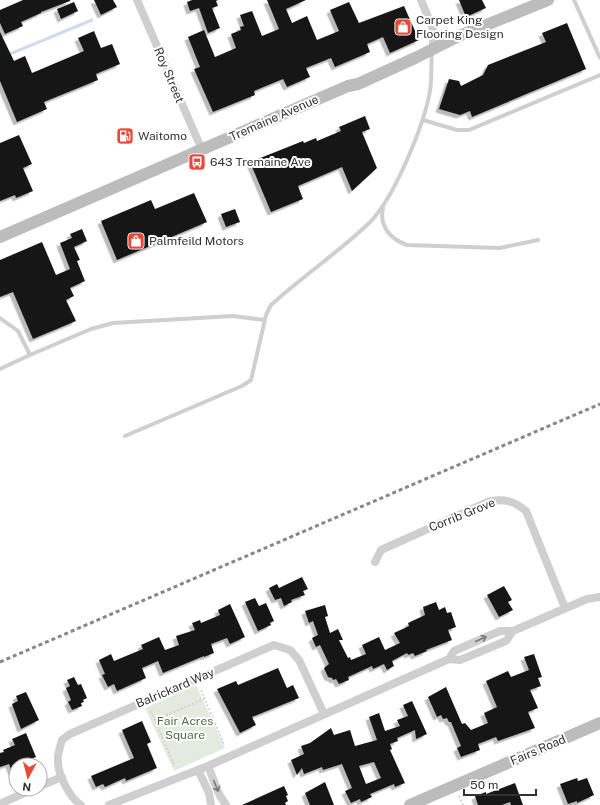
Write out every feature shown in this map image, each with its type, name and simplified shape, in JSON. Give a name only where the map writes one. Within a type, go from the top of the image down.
[{"type":"main road","name":"Tremaine Avenue","points":[[0,237],[348,86],[358,84],[459,36],[548,0]]},
{"type":"main road","name":"Fairs Road","points":[[410,805],[600,723]]},
{"type":"street","name":"Roy Street","points":[[137,0],[202,150]]},
{"type":"street","points":[[420,0],[433,28],[433,49]]},
{"type":"street","name":"Corrib Grove","points":[[375,562],[381,550],[490,502],[504,499],[516,503],[526,511],[565,608]]},
{"type":"street","points":[[449,659],[454,651],[500,630],[513,631],[587,599],[600,597]]},
{"type":"street","points":[[109,805],[208,766],[449,659],[460,660],[506,641],[513,631]]},
{"type":"street","name":"Balrickard Way","points":[[81,805],[70,793],[62,777],[58,763],[59,747],[62,740],[70,734],[274,645],[290,650],[299,660],[324,714]]},
{"type":"street","points":[[208,766],[219,794],[226,805]]},
{"type":"street","points":[[198,770],[209,793],[211,805]]},
{"type":"street","points":[[48,783],[62,777]]},
{"type":"street","points":[[0,804],[15,797]]},
{"type":"lane","points":[[574,0],[600,58]]},
{"type":"lane","points":[[125,436],[250,382],[255,369],[265,320],[271,305],[369,223],[385,203],[409,155],[423,120],[430,90],[433,49]]},
{"type":"lane","points":[[423,120],[457,130],[470,130],[600,75]]},
{"type":"lane","points":[[385,203],[382,215],[384,226],[395,239],[406,245],[500,248],[538,240]]},
{"type":"lane","points":[[0,369],[91,329],[118,322],[233,316],[265,320]]},
{"type":"lane","points":[[0,318],[18,332],[30,355]]},
{"type":"path","points":[[201,690],[224,744]]},
{"type":"path","points":[[155,720],[204,699]]},
{"type":"path","points":[[151,711],[174,765]]},
{"type":"green space","name":"Fair Acres Square","points":[[196,685],[225,748],[174,771],[145,708]]},
{"type":"building","points":[[23,0],[70,1],[41,12],[21,22],[23,26],[5,34],[0,23],[0,10]]},
{"type":"building","points":[[94,0],[113,0],[117,7],[101,15]]},
{"type":"building","points":[[192,0],[218,0],[216,1],[218,6],[212,8],[220,28],[208,33],[199,8],[190,11],[187,2]]},
{"type":"building","points":[[267,0],[306,0],[286,9],[292,23],[307,16],[317,40],[339,31],[330,10],[349,2],[359,23],[404,6],[419,40],[390,53],[383,37],[367,44],[370,52],[335,67],[331,58],[306,68],[310,77],[287,87],[283,79],[254,91],[255,95],[213,112],[194,69],[200,67],[188,37],[204,30],[215,57],[236,48],[231,34],[241,30],[240,27],[244,26],[240,15],[252,11],[262,36],[279,29]]},
{"type":"building","points":[[459,0],[482,0],[486,8],[466,17]]},
{"type":"building","points":[[74,2],[78,11],[61,19],[57,9]]},
{"type":"building","points":[[567,23],[586,69],[472,117],[470,111],[460,115],[439,109],[449,79],[459,81],[461,86],[483,75],[488,65],[546,42],[542,33]]},
{"type":"building","points":[[94,31],[101,48],[112,44],[120,64],[96,74],[98,80],[44,102],[47,109],[17,122],[0,81],[0,32],[14,61],[25,56],[32,73],[84,51],[78,38]]},
{"type":"building","points":[[365,116],[370,129],[362,132],[377,168],[352,191],[342,167],[298,186],[303,199],[271,212],[250,162],[303,141],[304,143],[316,138],[317,141],[341,131],[339,127]]},
{"type":"building","points":[[19,135],[32,164],[23,168],[33,191],[16,198],[15,195],[0,201],[0,143]]},
{"type":"building","name":"Palmfeild Motors","points":[[194,193],[207,222],[117,260],[101,221],[151,200],[155,209]]},
{"type":"building","points":[[235,209],[240,222],[226,227],[221,214]]},
{"type":"building","points":[[82,229],[87,241],[74,247],[80,260],[77,261],[85,281],[70,288],[74,296],[66,300],[76,321],[33,339],[13,292],[0,297],[0,260],[42,242],[56,275],[70,269],[60,243],[72,238],[70,234]]},
{"type":"building","points":[[302,577],[308,589],[303,591],[305,595],[291,600],[292,602],[284,606],[281,598],[275,600],[269,588],[277,584],[279,588]]},
{"type":"building","points":[[504,586],[512,600],[508,602],[513,610],[499,617],[487,595]]},
{"type":"building","points":[[255,598],[259,606],[266,603],[274,621],[270,623],[271,625],[258,631],[245,602]]},
{"type":"building","points":[[436,602],[439,610],[445,607],[447,613],[451,612],[456,627],[448,630],[452,640],[415,656],[413,653],[408,655],[407,653],[392,661],[394,666],[387,670],[384,664],[373,669],[372,666],[348,677],[349,680],[339,684],[336,679],[333,680],[332,678],[328,677],[324,668],[329,664],[320,645],[316,647],[312,638],[318,635],[313,621],[309,623],[305,611],[325,605],[328,616],[325,617],[330,633],[338,629],[343,640],[339,640],[348,658],[350,657],[351,660],[366,654],[362,645],[379,637],[385,650],[400,643],[394,633],[409,626],[408,623],[425,615],[423,607]]},
{"type":"building","points":[[230,604],[245,637],[230,644],[227,638],[211,644],[214,653],[163,673],[158,661],[142,668],[146,678],[117,691],[114,684],[108,687],[102,675],[105,674],[99,660],[111,654],[114,661],[143,649],[141,645],[159,637],[165,650],[179,645],[176,636],[195,630],[192,623],[200,620],[201,623],[220,615],[218,610]]},
{"type":"building","points":[[534,654],[542,677],[538,678],[541,686],[530,690],[538,708],[528,712],[535,728],[498,741],[496,737],[478,744],[480,750],[461,757],[457,748],[461,746],[451,722],[449,722],[447,718],[443,719],[441,715],[437,717],[428,697],[446,687],[462,724],[465,723],[471,730],[488,723],[484,713],[497,707],[486,681],[508,671],[511,677],[529,670],[524,657]]},
{"type":"building","points":[[278,668],[287,688],[293,685],[299,698],[252,717],[256,725],[240,733],[217,689],[236,681],[238,685]]},
{"type":"building","points":[[74,677],[78,685],[81,684],[87,698],[81,703],[82,706],[72,710],[68,702],[71,700],[66,688],[70,686],[67,680]]},
{"type":"building","points":[[26,692],[39,720],[21,729],[12,704],[18,701],[16,696]]},
{"type":"building","points":[[412,701],[427,734],[416,739],[415,730],[397,738],[398,741],[390,744],[392,749],[390,750],[405,783],[395,787],[394,784],[370,794],[372,797],[361,802],[360,799],[351,803],[345,791],[352,788],[342,764],[323,770],[322,767],[304,774],[302,768],[297,775],[291,760],[304,754],[301,746],[310,743],[331,728],[334,735],[350,730],[355,746],[377,740],[369,717],[379,713],[385,731],[400,726],[397,720],[408,716],[403,705]],"holes":[[[374,762],[381,778],[366,784],[359,766]]]},
{"type":"building","points":[[142,721],[151,742],[147,744],[157,768],[126,781],[125,778],[105,787],[103,784],[96,787],[91,776],[134,758],[122,730]]},
{"type":"building","points":[[26,733],[36,757],[8,757],[8,764],[0,767],[0,753],[4,752],[3,750],[15,745],[12,739]]},
{"type":"building","points":[[577,778],[578,781],[587,778],[594,795],[577,803],[577,801],[568,804],[560,784]]},
{"type":"building","points":[[325,782],[334,805],[310,805],[305,793]]},
{"type":"building","points":[[515,783],[523,805],[511,805],[510,802],[502,805],[478,805],[475,796],[486,792],[486,794]]},
{"type":"building","points":[[284,786],[288,795],[286,796],[288,801],[285,803],[286,805],[242,805]]},
{"type":"waterway","points":[[0,58],[92,20]]},
{"type":"railway","points":[[0,662],[600,404]]},
{"type":"place","name":"Carpet King Flooring Design","points":[[403,27]]},
{"type":"place","name":"Waitomo","points":[[125,136]]},
{"type":"place","name":"643 Tremaine Ave","points":[[197,162]]},
{"type":"place","name":"Palmfeild Motors","points":[[136,241]]}]
